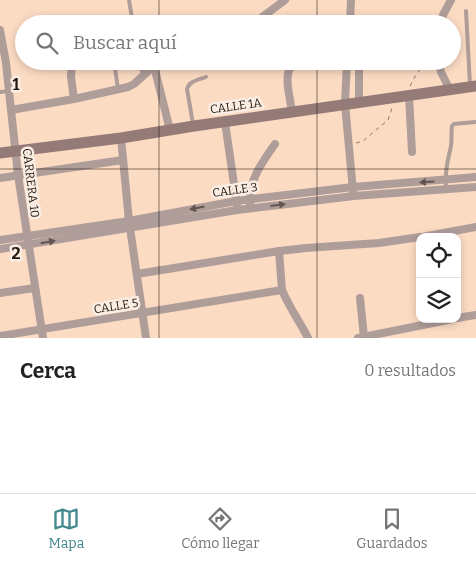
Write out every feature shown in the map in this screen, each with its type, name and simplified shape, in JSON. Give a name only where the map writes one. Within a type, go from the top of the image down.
[{"type":"street","points":[[265,15],[286,0]]},
{"type":"street","points":[[350,15],[351,0]]},
{"type":"street","points":[[444,15],[451,0]]},
{"type":"street","name":"CARRERA 10","points":[[0,30],[18,175],[43,338]]},
{"type":"street","points":[[71,70],[74,99]]},
{"type":"street","points":[[11,110],[128,87],[150,70]]},
{"type":"street","points":[[155,70],[170,130]]},
{"type":"street","points":[[290,70],[287,80],[292,112]]},
{"type":"street","points":[[347,70],[346,104],[354,196]]},
{"type":"street","points":[[359,70],[359,103]]},
{"type":"street","points":[[440,70],[450,90]]},
{"type":"street","name":"CALLE 1A","points":[[0,152],[121,138],[473,86]]},
{"type":"street","points":[[407,96],[412,152]]},
{"type":"street","points":[[224,122],[237,210]]},
{"type":"street","points":[[121,138],[130,224],[146,338]]},
{"type":"street","points":[[251,208],[250,190],[260,165],[275,144]]},
{"type":"street","points":[[0,178],[123,160]]},
{"type":"street","name":"CALLE 3","points":[[0,250],[236,201],[353,187],[476,177]]},
{"type":"street","name":"CALLE 3","points":[[0,240],[354,196],[476,187]]},
{"type":"street","points":[[443,233],[476,227]]},
{"type":"street","points":[[137,274],[279,251],[379,243],[416,238]]},
{"type":"street","points":[[279,251],[282,290],[308,338]]},
{"type":"street","points":[[0,294],[35,288]]},
{"type":"street","name":"CALLE 5","points":[[0,336],[282,290]]},
{"type":"street","points":[[360,298],[361,337],[433,323]]},
{"type":"street","points":[[461,317],[476,315]]},
{"type":"lane","points":[[129,0],[132,15]]},
{"type":"lane","points":[[466,11],[473,86]]},
{"type":"lane","points":[[115,70],[118,89]]},
{"type":"lane","points":[[142,70],[143,76]]},
{"type":"lane","points":[[194,126],[187,89],[191,82],[206,77]]},
{"type":"lane","points":[[0,92],[9,91]]},
{"type":"lane","points":[[446,190],[447,160],[451,144],[452,126],[454,124],[475,122]]},
{"type":"path","points":[[407,96],[420,70]]},
{"type":"path","points":[[349,143],[357,143],[367,138],[388,120],[392,108]]}]
